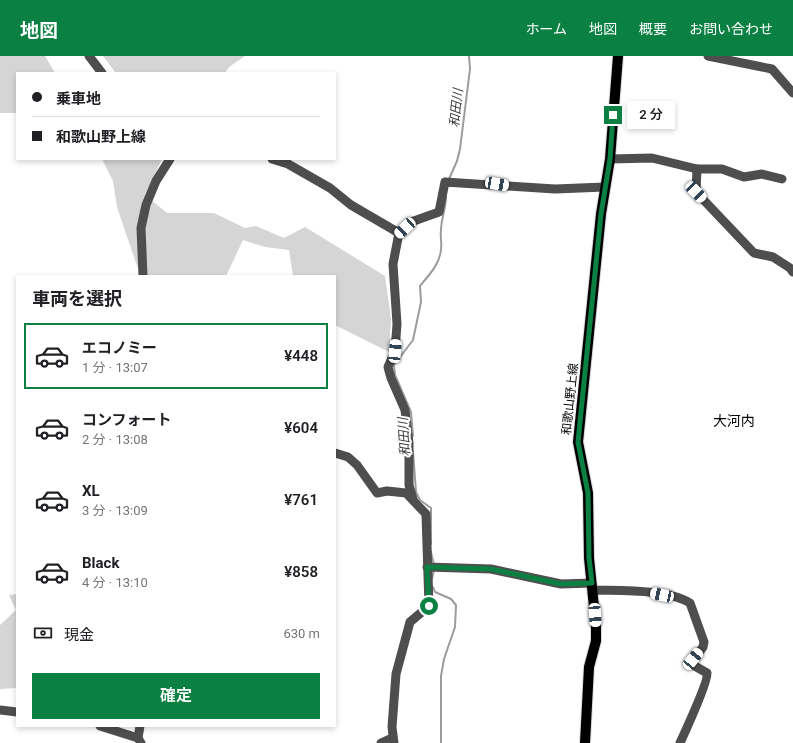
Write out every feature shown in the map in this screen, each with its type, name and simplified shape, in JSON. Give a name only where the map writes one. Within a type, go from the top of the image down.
[{"type":"main road","name":"和歌山野上線","points":[[585,743],[589,667],[596,641],[593,587],[589,558],[588,493],[578,442],[605,187],[610,159],[618,56]]},
{"type":"street","points":[[89,56],[101,72]]},
{"type":"street","points":[[708,56],[772,69],[793,93]]},
{"type":"street","points":[[610,159],[652,158],[697,169],[722,169],[744,177],[762,174],[782,179]]},
{"type":"street","points":[[143,275],[141,228],[146,205],[156,181],[169,160]]},
{"type":"street","points":[[275,160],[288,164],[330,188],[351,205],[399,233]]},
{"type":"street","points":[[697,169],[696,192],[754,253],[773,257],[790,268],[793,272]]},
{"type":"street","points":[[413,499],[409,485],[409,443],[405,410],[388,368],[395,351],[397,324],[393,264],[399,233],[411,222],[439,212],[445,182],[555,189],[605,187]]},
{"type":"street","points":[[336,453],[348,457],[357,465],[377,493],[388,491],[406,493],[426,514],[429,606],[410,622],[396,674],[393,741],[381,743]]},
{"type":"street","points":[[427,567],[491,569],[561,584],[651,592],[685,600],[690,603],[704,642],[692,662],[693,665],[707,673],[708,676],[705,687],[698,698],[680,743]]},
{"type":"street","points":[[0,710],[16,712]]},
{"type":"street","points":[[103,727],[140,741],[140,727]]},
{"type":"shaded area","points":[[0,56],[45,56],[54,72],[16,72],[16,113],[0,113]]},
{"type":"shaded area","points":[[103,56],[245,56],[229,67],[226,72],[115,72]]},
{"type":"shaded area","points":[[102,160],[162,160],[145,195],[167,213],[214,213],[245,228],[256,226],[284,238],[305,227],[385,276],[391,319],[389,352],[336,326],[336,275],[293,275],[289,250],[265,247],[243,240],[226,275],[144,275],[137,266],[117,207],[113,181]]},
{"type":"shaded area","points":[[16,594],[16,610],[9,595]]},
{"type":"shaded area","points":[[16,610],[16,688],[0,689],[0,625]]},
{"type":"waterway","name":"和田川","points":[[449,179],[457,161],[460,149],[470,69],[469,56]]},
{"type":"waterway","name":"和田川","points":[[413,436],[411,412],[395,375],[394,365],[413,340],[421,302],[420,286],[434,269],[439,260],[441,247],[441,226],[446,197]]},
{"type":"waterway","name":"和田川","points":[[413,451],[416,492],[420,500],[431,508],[431,544]]},
{"type":"waterway","name":"和田川","points":[[431,552],[434,565]]},
{"type":"waterway","name":"和田川","points":[[432,579],[434,570]]},
{"type":"waterway","name":"和田川","points":[[433,587],[435,592],[451,599],[456,605],[455,627],[444,659],[441,676],[441,743]]},
{"type":"district","name":"大河内","points":[[734,421]]},
{"type":"route","points":[[429,606],[430,597],[427,567],[491,569],[530,576],[561,584],[592,583],[589,558],[588,493],[578,442],[601,214],[610,159],[613,115]]}]
